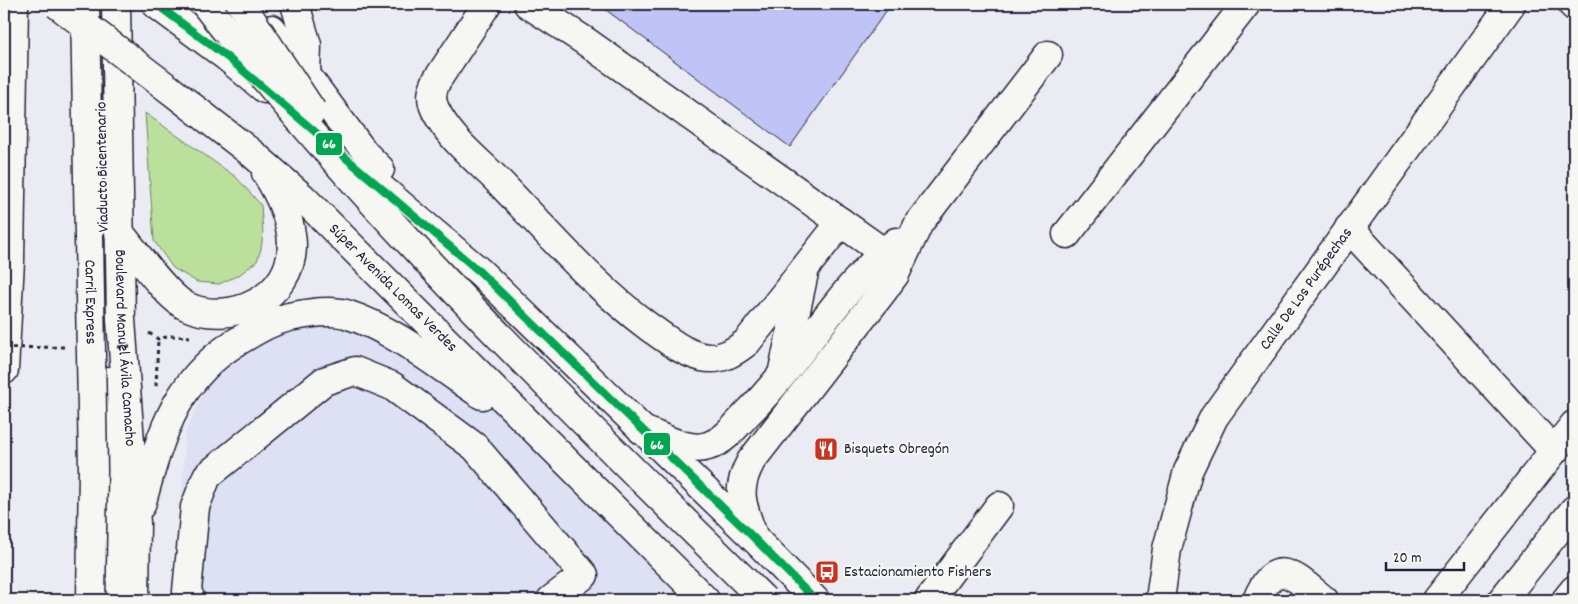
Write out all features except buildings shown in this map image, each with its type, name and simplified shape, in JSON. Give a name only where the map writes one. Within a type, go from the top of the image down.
[{"type":"main road","points":[[4,370],[10,261],[14,4]]},
{"type":"main road","name":"Súper Avenida Lomas Verdes","points":[[57,4],[254,155],[302,197],[705,600]]},
{"type":"main road","points":[[77,4],[81,395],[80,600]]},
{"type":"main road","name":"Carril Express","points":[[86,4],[94,470],[91,600]]},
{"type":"main road","name":"Viaducto Bicentenario","points":[[100,4],[108,381],[108,600]]},
{"type":"main road","name":"Boulevard Manuel Ávila Camacho","points":[[116,4],[121,320],[136,523],[135,600]]},
{"type":"main road","points":[[205,4],[259,73],[444,279],[764,600]]},
{"type":"main road","points":[[241,4],[319,121],[604,423],[782,600]]},
{"type":"main road","points":[[254,4],[365,154],[480,272],[754,538],[815,600]]},
{"type":"main road","points":[[296,4],[307,45],[306,74]]},
{"type":"main road","points":[[487,4],[436,80],[432,90],[432,100],[436,110],[454,138],[584,272],[626,310],[676,347],[702,357],[719,358],[734,352],[746,342],[841,222]]},
{"type":"main road","points":[[528,4],[841,222],[889,263]]},
{"type":"main road","points":[[1067,234],[1246,4]]},
{"type":"main road","points":[[158,5],[227,57],[480,272]]},
{"type":"main road","name":"Calle De Los Purépechas","points":[[1160,600],[1167,550],[1188,470],[1214,417],[1350,228],[1501,7]]},
{"type":"main road","points":[[754,538],[740,496],[742,477],[750,461],[803,397],[889,263],[918,223],[1048,55]]},
{"type":"main road","points":[[119,232],[172,296],[185,305],[204,312],[222,314],[246,309],[262,301],[285,274],[292,246],[286,213],[277,190],[254,155]]},
{"type":"main road","points":[[1350,228],[1554,450]]},
{"type":"main road","points":[[642,430],[687,446],[706,447],[724,438],[764,398],[856,282],[889,263]]},
{"type":"main road","points":[[781,376],[806,267]]},
{"type":"main road","points":[[136,523],[155,454],[172,412],[191,383],[220,350],[271,321],[308,314],[343,313],[383,328],[532,429]]},
{"type":"main road","points":[[191,600],[187,591],[195,507],[207,476],[324,381],[355,371],[392,386],[475,447],[584,575],[551,600]]},
{"type":"main road","points":[[781,376],[803,397]]},
{"type":"main road","points":[[1437,600],[1574,425]]},
{"type":"main road","points":[[929,600],[999,506]]},
{"type":"main road","points":[[1502,600],[1574,510]]},
{"type":"main road","points":[[1257,600],[1264,584],[1271,576],[1282,572],[1293,576],[1324,600]]},
{"type":"main road","points":[[1566,600],[1574,590]]},
{"type":"path","points":[[158,339],[171,336],[194,337],[220,350]]},
{"type":"shaded area","points":[[343,317],[450,374],[607,503],[705,600],[177,600],[185,433],[212,374],[268,337]]},
{"type":"green space","points":[[145,113],[236,177],[261,205],[263,233],[261,249],[257,261],[239,275],[219,284],[197,282],[173,268],[154,241]]},
{"type":"transit line","name":"66","points":[[156,4],[227,57],[480,272],[754,538],[815,600]]},
{"type":"place","name":"Bisquets Obregón","points":[[826,449]]},
{"type":"place","name":"Estacionamiento Fishers","points":[[827,572]]}]
